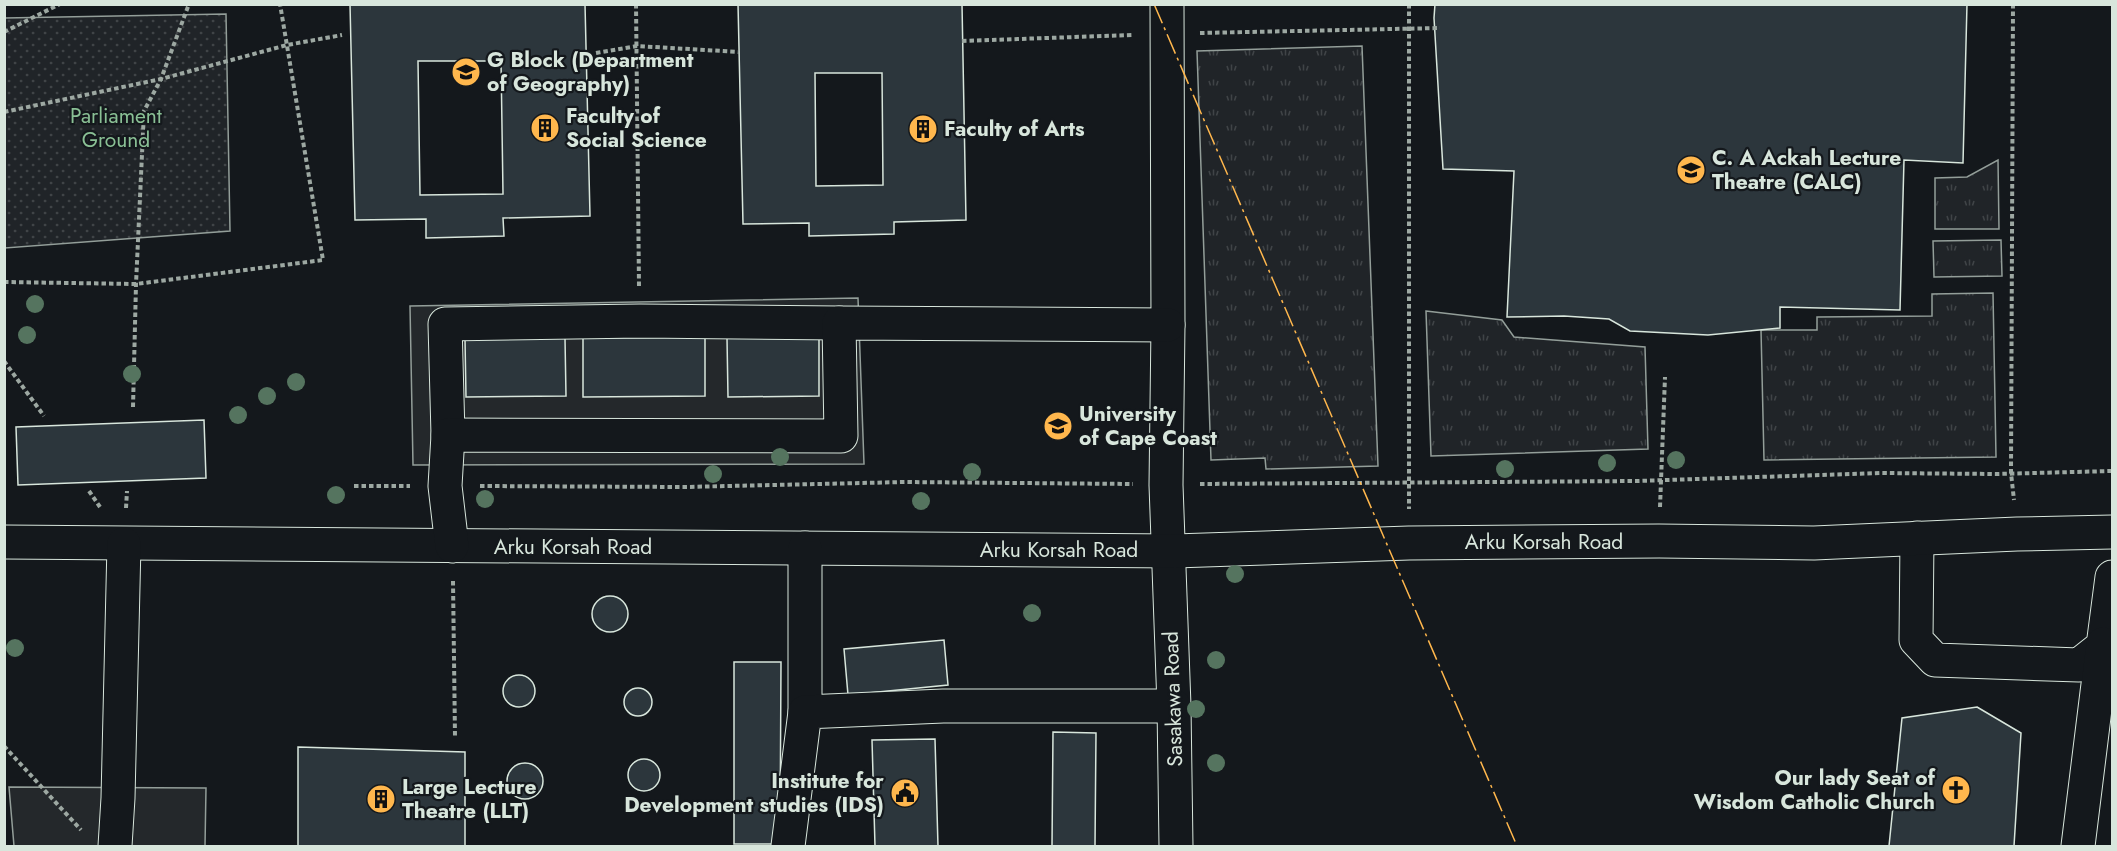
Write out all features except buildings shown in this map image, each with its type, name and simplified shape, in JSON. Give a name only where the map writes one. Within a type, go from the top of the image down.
[{"type":"street","name":"Sasakawa Road","points":[[1167,4],[1166,485],[1174,706],[1176,846]]},
{"type":"street","points":[[452,546],[445,486],[448,435],[445,324],[640,321],[1168,325]]},
{"type":"street","points":[[448,435],[841,436],[839,322]]},
{"type":"street","name":"Arku Korsah Road","points":[[4,542],[1168,551],[1409,543],[1659,541],[1814,543],[2112,532]]},
{"type":"street","points":[[1917,538],[1916,640],[1935,660],[2079,665],[2103,644]]},
{"type":"street","points":[[101,842],[118,798],[124,544]]},
{"type":"street","points":[[788,846],[805,712],[805,548]]},
{"type":"street","points":[[2078,846],[2112,577]]},
{"type":"street","points":[[805,712],[942,706],[1174,706]]},
{"type":"path","points":[[4,32],[60,4]]},
{"type":"path","points":[[133,407],[144,111],[161,79],[189,4]]},
{"type":"path","points":[[4,282],[136,284],[323,260],[280,4]]},
{"type":"path","points":[[636,4],[640,321]]},
{"type":"path","points":[[1408,4],[1409,543]]},
{"type":"path","points":[[2013,4],[2011,473],[2017,534]]},
{"type":"path","points":[[4,112],[161,79],[287,45],[342,35]]},
{"type":"path","points":[[596,53],[637,46],[739,52]]},
{"type":"path","points":[[4,361],[44,416]]},
{"type":"path","points":[[1659,541],[1665,377]]},
{"type":"path","points":[[354,486],[685,487],[905,482],[1166,485],[2112,471]]},
{"type":"path","points":[[452,546],[455,736]]},
{"type":"path","points":[[4,746],[101,842]]},
{"type":"green space","name":"Parliament Ground","points":[[226,14],[230,231],[5,248],[5,18]]},
{"type":"green space","points":[[1362,46],[1378,466],[1266,469],[1265,458],[1211,460],[1197,51]]},
{"type":"green space","points":[[1998,160],[1999,229],[1935,229],[1935,178],[1967,177]]},
{"type":"green space","points":[[2001,240],[2002,276],[1934,277],[1933,241]]},
{"type":"green space","points":[[1993,293],[1996,457],[1764,460],[1761,330],[1817,330],[1817,317],[1932,316],[1932,294]]},
{"type":"green space","points":[[1426,311],[1502,320],[1514,337],[1645,347],[1648,449],[1431,456]]},
{"type":"shaded area","points":[[858,298],[864,464],[413,465],[410,306]]},
{"type":"shaded area","points":[[9,787],[206,788],[205,846],[14,846]]},
{"type":"power","points":[[1154,4],[1517,846]]},
{"type":"place","name":"G Block (Department of Geography)","points":[[466,72]]},
{"type":"place","name":"Faculty of Social Science","points":[[545,128]]},
{"type":"place","name":"Faculty of Arts","points":[[923,129]]},
{"type":"place","name":"C. A Ackah Lecture Theatre (CALC)","points":[[1691,170]]},
{"type":"place","name":"University of Cape Coast","points":[[1058,426]]},
{"type":"place","name":"Our lady Seat of Wisdom Catholic Church","points":[[1956,790]]},
{"type":"place","name":"Institute for Development studies (IDS)","points":[[905,793]]},
{"type":"place","name":"Large Lecture Theatre (LLT)","points":[[381,799]]}]
